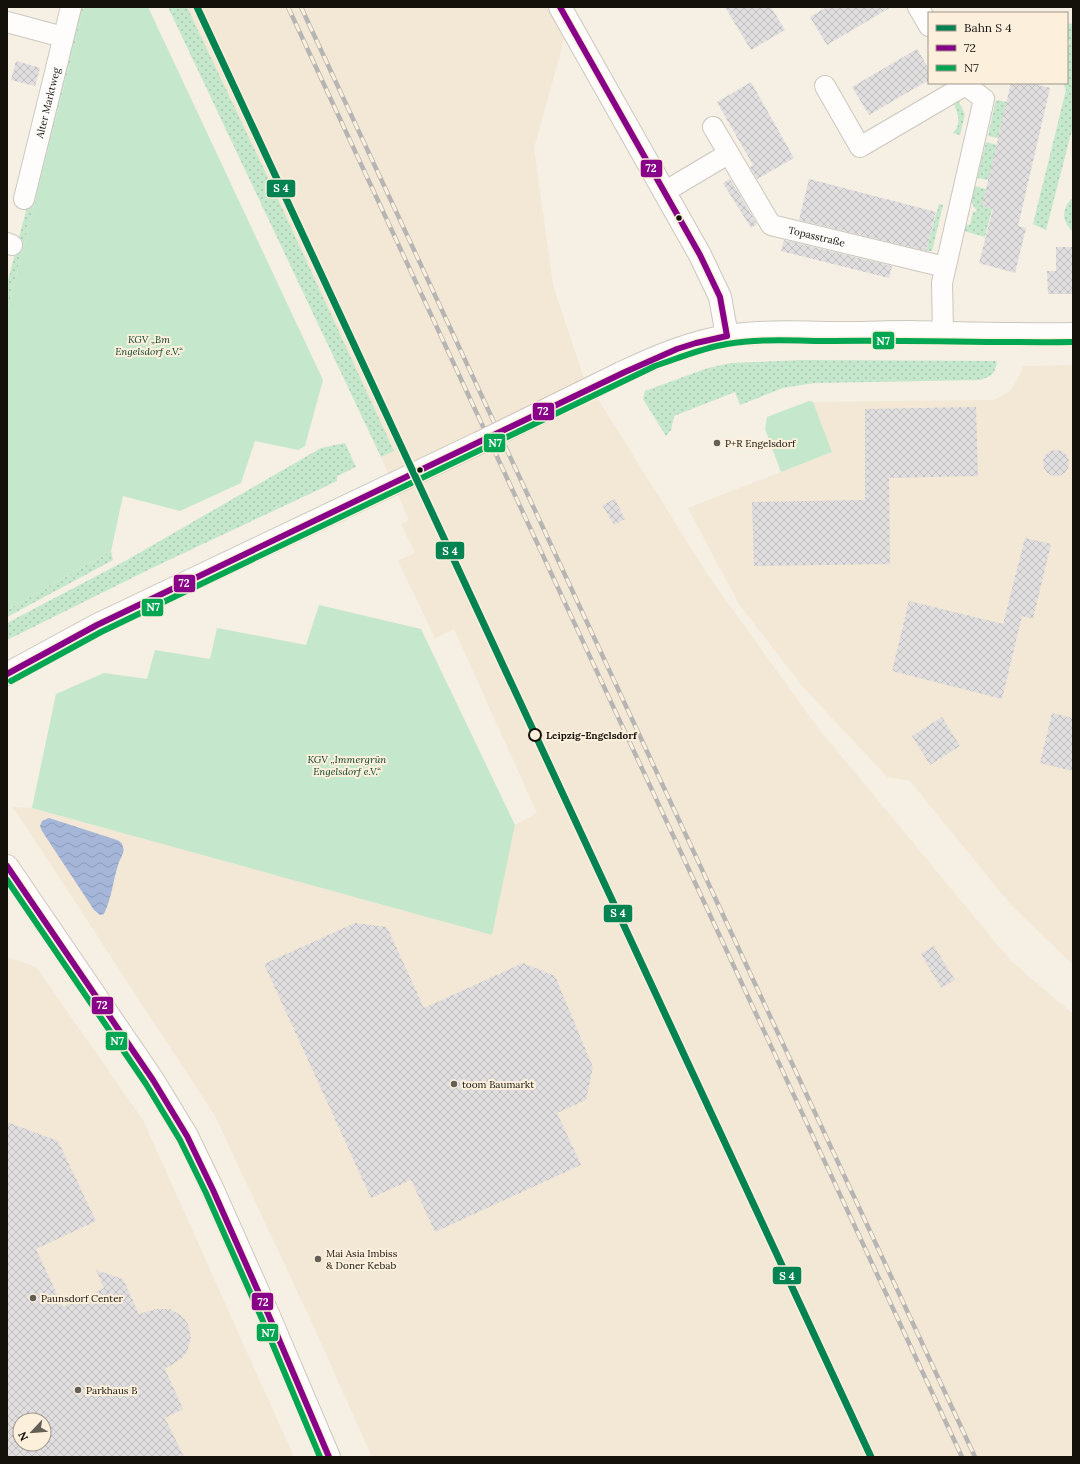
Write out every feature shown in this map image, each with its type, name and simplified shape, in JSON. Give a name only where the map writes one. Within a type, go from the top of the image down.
[{"type":"street","name":"Alter Marktweg","points":[[24,199],[71,7]]},
{"type":"street","points":[[560,7],[700,255],[720,297],[727,336]]},
{"type":"street","points":[[918,7],[928,24]]},
{"type":"street","points":[[7,22],[63,36]]},
{"type":"street","points":[[825,86],[860,147],[966,84],[984,99],[942,283],[943,333]]},
{"type":"street","name":"Topasstraße","points":[[713,127],[771,225],[945,267]]},
{"type":"street","points":[[664,192],[728,154]]},
{"type":"street","points":[[7,674],[97,625],[621,373],[677,349],[727,336],[792,333],[943,333],[1010,335],[1073,334]]},
{"type":"street","points":[[7,866],[153,1080],[187,1136],[213,1190],[269,1316],[329,1457]]},
{"type":"shaded area","points":[[187,7],[560,7],[569,22],[534,148],[553,285],[583,375],[707,574],[818,728],[1011,961],[1073,1014],[1073,1457],[372,1457],[313,1325],[215,1116],[13,807],[32,808],[492,935],[515,825],[537,813],[454,629],[435,638],[398,561],[415,553],[401,524],[409,520],[381,457],[394,451],[270,182]]},
{"type":"shaded area","points":[[1073,365],[1073,965],[1011,905],[910,781],[887,777],[803,687],[739,604],[688,508],[832,452],[813,402],[994,400],[1010,391],[1018,379],[1023,366]]},
{"type":"shaded area","points":[[7,957],[36,967],[143,1120],[294,1457],[7,1457]]},
{"type":"green space","points":[[78,7],[84,7],[7,311],[7,285]]},
{"type":"green space","name":"KGV „Bm Engelsdorf e.V.“","points":[[84,7],[148,7],[323,380],[305,446],[298,450],[255,441],[241,483],[180,511],[123,496],[111,551],[7,610],[7,311]]},
{"type":"green space","points":[[168,7],[187,7],[270,182],[394,451],[381,457]]},
{"type":"green space","points":[[1068,23],[1073,24],[1073,126],[1046,230],[1033,224],[1066,90],[1063,84],[1068,84],[1068,49],[1070,41],[1068,40]]},
{"type":"green space","points":[[958,100],[965,114],[960,135],[953,133],[958,125],[958,117],[953,101]]},
{"type":"green space","points":[[996,100],[1007,102],[998,138],[988,136]]},
{"type":"green space","points":[[986,142],[997,145],[989,180],[977,178]]},
{"type":"green space","points":[[974,186],[986,189],[992,209],[985,237],[964,231],[964,224],[970,225],[973,212],[977,211],[971,202]]},
{"type":"green space","points":[[1071,199],[1073,199],[1073,232],[1069,228],[1064,216],[1064,212]]},
{"type":"green space","points":[[939,204],[943,205],[932,251],[926,251]]},
{"type":"green space","points":[[804,360],[997,361],[994,372],[980,380],[814,383],[783,388],[740,405],[735,392],[674,416],[671,430],[666,436],[643,399],[645,391],[708,368],[731,363]]},
{"type":"green space","points":[[809,401],[813,402],[832,452],[781,472],[765,429],[767,417]]},
{"type":"green space","points":[[345,443],[356,467],[337,476],[337,481],[152,568],[7,640],[7,623],[127,560],[321,448]]},
{"type":"green space","points":[[111,551],[113,560],[7,617],[7,610]]},
{"type":"green space","name":"KGV „Immergrün Engelsdorf e.V.“","points":[[319,605],[421,629],[515,825],[492,935],[32,808],[56,694],[104,673],[147,679],[155,650],[210,659],[217,628],[306,645]]},
{"type":"water","points":[[49,818],[117,840],[121,843],[123,853],[117,868],[109,902],[104,914],[100,915],[94,910],[42,831],[40,826],[42,821]]},
{"type":"building","points":[[725,7],[771,7],[785,30],[751,50]]},
{"type":"building","points":[[827,7],[891,7],[827,45],[810,17]]},
{"type":"building","points":[[917,49],[928,67],[928,81],[869,115],[852,87]]},
{"type":"building","points":[[16,61],[40,68],[35,86],[11,80]]},
{"type":"building","points":[[751,82],[794,158],[757,179],[750,167],[753,165],[717,102]]},
{"type":"building","points":[[1011,84],[1035,84],[1050,88],[1018,226],[1026,228],[1015,273],[979,263],[993,209],[982,206]]},
{"type":"building","points":[[730,179],[757,224],[751,228],[723,183]]},
{"type":"building","points":[[809,179],[936,212],[926,251],[799,220]]},
{"type":"building","points":[[784,240],[892,266],[889,278],[781,251]]},
{"type":"building","points":[[1056,247],[1073,247],[1073,294],[1048,294],[1047,271],[1056,271]]},
{"type":"building","points":[[976,407],[978,476],[889,478],[890,564],[754,566],[752,502],[865,500],[865,409]]},
{"type":"building","points":[[1056,450],[1065,454],[1069,463],[1065,472],[1056,476],[1047,472],[1043,463],[1047,454]]},
{"type":"building","points":[[615,499],[625,519],[614,525],[602,505]]},
{"type":"building","points":[[1025,538],[1051,544],[1033,619],[1022,616],[1002,699],[892,671],[909,601],[1003,624]]},
{"type":"building","points":[[1052,713],[1073,718],[1073,771],[1040,763]]},
{"type":"building","points":[[942,717],[960,746],[930,765],[912,736]]},
{"type":"building","name":"toom Baumarkt","points":[[355,923],[387,927],[424,1008],[523,963],[555,976],[593,1067],[586,1100],[557,1113],[581,1165],[435,1232],[411,1180],[371,1198],[264,964]]},
{"type":"building","points":[[934,946],[955,980],[941,988],[921,954]]},
{"type":"building","name":"Paunsdorf Center","points":[[7,1122],[58,1141],[96,1221],[36,1249],[63,1307],[104,1288],[96,1270],[123,1279],[139,1314],[156,1309],[170,1309],[182,1316],[188,1324],[191,1338],[187,1352],[181,1359],[165,1369],[183,1409],[165,1418],[184,1457],[7,1457]]},
{"type":"railway","points":[[288,7],[962,1457]]},
{"type":"railway","points":[[301,7],[975,1457]]},
{"type":"transit line","points":[[197,7],[871,1457]]},
{"type":"transit line","name":"72","points":[[560,7],[700,255],[720,297],[727,336]]},
{"type":"transit line","name":"72","points":[[7,674],[97,625],[625,372],[677,349],[727,336]]},
{"type":"transit line","name":"N7","points":[[11,681],[101,632],[655,366],[700,351],[727,344],[767,340],[1073,342]]},
{"type":"transit line","name":"72","points":[[7,866],[153,1080],[187,1136],[213,1190],[269,1316],[329,1457]]},
{"type":"transit line","name":"N7","points":[[7,880],[146,1084],[180,1140],[206,1193],[262,1319],[320,1457]]},
{"type":"place","name":"P+R Engelsdorf","points":[[717,443]]},
{"type":"place","name":"Leipzig-Engelsdorf","points":[[535,735]]},
{"type":"place","name":"toom Baumarkt","points":[[454,1084]]},
{"type":"place","name":"Mai Asia Imbiss & Doner Kebab","points":[[318,1259]]},
{"type":"place","name":"Paunsdorf Center","points":[[33,1298]]},
{"type":"place","name":"Parkhaus B","points":[[78,1390]]}]
